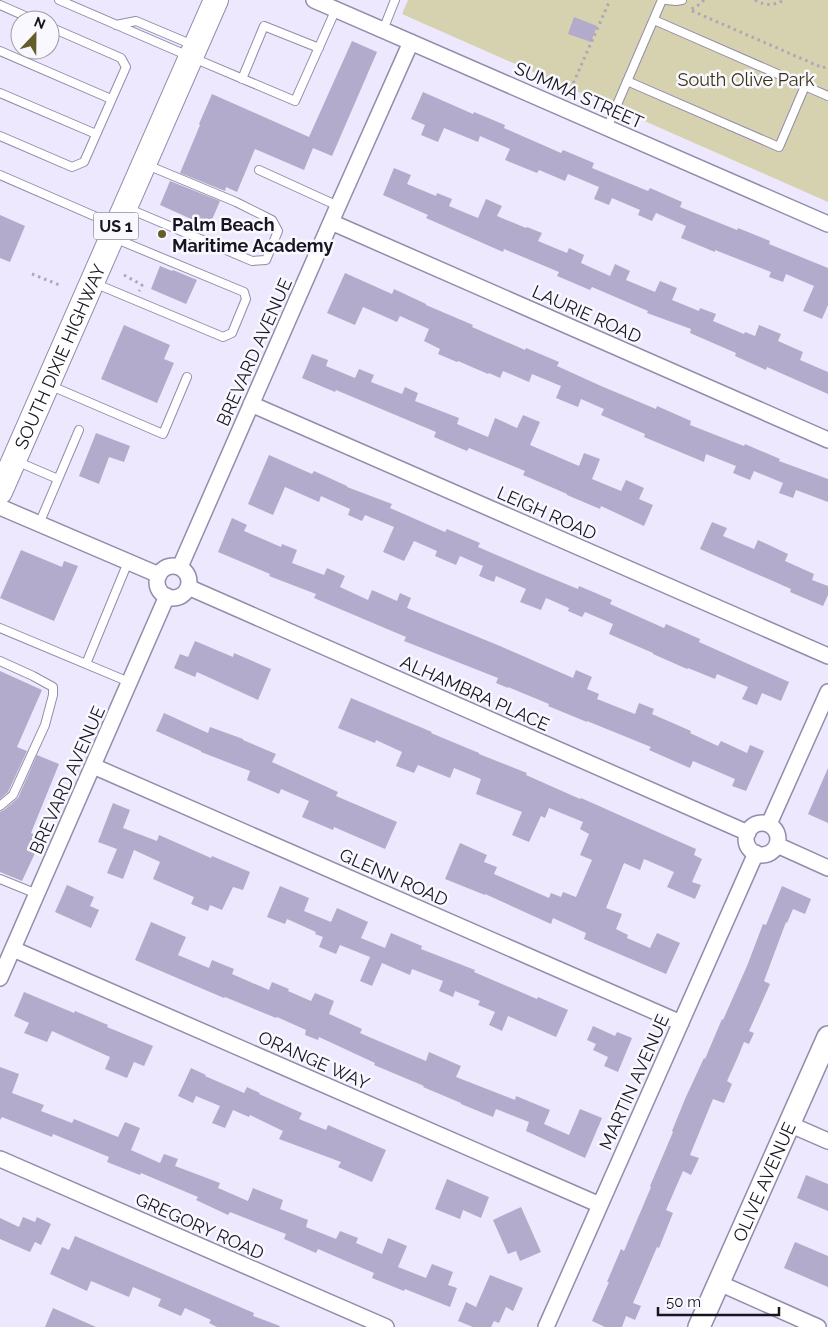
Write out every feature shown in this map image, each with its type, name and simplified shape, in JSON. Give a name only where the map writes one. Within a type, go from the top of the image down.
[{"type":"main road","name":"US 1","points":[[193,52],[216,0]]},
{"type":"main road","name":"SOUTH DIXIE HIGHWAY","points":[[0,492],[193,52]]},
{"type":"street","name":"SUMMA STREET","points":[[314,0],[828,224]]},
{"type":"street","name":"BREVARD AVENUE","points":[[180,567],[411,42]]},
{"type":"street","name":"LAURIE ROAD","points":[[331,222],[828,440]]},
{"type":"street","name":"LEIGH ROAD","points":[[252,404],[828,656]]},
{"type":"street","points":[[0,507],[159,575]]},
{"type":"street","points":[[170,566],[180,567],[189,578],[188,588],[177,597],[167,596],[157,585],[159,575],[165,568],[170,566]]},
{"type":"street","name":"ALHAMBRA PLACE","points":[[188,588],[748,833]]},
{"type":"street","name":"BREVARD AVENUE","points":[[0,978],[167,596]]},
{"type":"street","points":[[769,824],[828,692]]},
{"type":"street","name":"GLENN ROAD","points":[[93,766],[681,1023]]},
{"type":"street","points":[[757,824],[769,824],[778,836],[777,846],[766,854],[756,853],[749,847],[747,842],[748,833],[757,824]]},
{"type":"street","points":[[777,846],[828,868]]},
{"type":"street","name":"MARTIN AVENUE","points":[[546,1327],[756,853]]},
{"type":"street","name":"ORANGE WAY","points":[[13,949],[600,1205]]},
{"type":"street","name":"OLIVE AVENUE","points":[[699,1327],[828,1037]]},
{"type":"street","points":[[789,1124],[828,1141]]},
{"type":"street","name":"GREGORY ROAD","points":[[0,1159],[386,1327]]},
{"type":"street","points":[[719,1283],[818,1327]]},
{"type":"lane","points":[[59,0],[116,25],[193,52]]},
{"type":"lane","points":[[383,30],[395,0]]},
{"type":"lane","points":[[607,128],[664,0],[676,2],[682,0]]},
{"type":"lane","points":[[116,25],[136,21],[242,79],[295,101],[336,9]]},
{"type":"lane","points":[[654,20],[828,96]]},
{"type":"lane","points":[[242,79],[264,26],[319,48]]},
{"type":"lane","points":[[0,136],[72,167],[84,162],[126,67],[122,58],[60,31]]},
{"type":"lane","points":[[0,51],[111,99]]},
{"type":"lane","points":[[627,81],[779,147],[805,86]]},
{"type":"lane","points":[[0,93],[96,134]]},
{"type":"lane","points":[[118,223],[252,261],[266,260],[278,231],[272,220],[236,202],[144,164]]},
{"type":"lane","points":[[259,170],[338,206]]},
{"type":"lane","points":[[0,174],[118,223],[244,292],[246,299],[232,333],[223,337],[92,283]]},
{"type":"lane","points":[[47,384],[163,434],[187,377]]},
{"type":"lane","points":[[38,524],[78,430]]},
{"type":"lane","points":[[14,460],[58,479]]},
{"type":"lane","points":[[86,664],[128,562]]},
{"type":"lane","points":[[0,628],[129,682]]},
{"type":"lane","points":[[0,661],[53,687],[54,695],[45,725],[13,795],[0,806]]},
{"type":"lane","points":[[0,878],[37,894]]},
{"type":"path","points":[[568,96],[610,0]]},
{"type":"path","points":[[704,0],[690,10],[822,68],[828,65]]},
{"type":"path","points":[[755,0],[768,5],[774,5],[784,0]]},
{"type":"path","points":[[32,274],[62,286]]},
{"type":"path","points":[[124,275],[142,285],[138,292]]},
{"type":"green space","name":"South Olive Park","points":[[408,0],[828,0],[828,202],[402,14]]},
{"type":"building","points":[[574,17],[597,26],[591,42],[568,34]]},
{"type":"building","points":[[352,41],[377,52],[332,156],[313,148],[304,170],[255,149],[237,192],[226,187],[225,191],[180,173],[212,94],[309,137]]},
{"type":"building","points":[[423,92],[473,114],[474,112],[505,125],[504,128],[561,153],[563,150],[594,163],[592,168],[648,191],[650,188],[682,202],[680,207],[770,241],[769,244],[828,268],[828,305],[822,319],[803,311],[814,286],[786,274],[783,282],[769,277],[771,272],[681,238],[686,226],[656,213],[652,221],[638,215],[640,210],[612,198],[609,205],[594,199],[599,187],[568,174],[565,181],[539,170],[537,173],[505,160],[510,149],[480,136],[478,142],[444,128],[438,142],[421,135],[425,125],[411,119]]},
{"type":"building","points":[[394,168],[411,175],[407,184],[436,196],[437,193],[452,199],[449,206],[478,218],[486,199],[502,206],[497,216],[542,233],[538,241],[567,253],[569,248],[584,255],[581,263],[610,276],[615,264],[630,271],[626,280],[655,292],[660,281],[677,288],[672,300],[699,311],[700,308],[716,314],[713,321],[744,334],[745,332],[755,336],[759,325],[781,334],[778,341],[803,352],[800,360],[828,372],[828,394],[767,367],[766,370],[735,356],[736,353],[690,333],[691,329],[647,313],[648,311],[592,287],[590,290],[557,276],[559,272],[504,249],[503,252],[426,218],[428,215],[383,195]]},
{"type":"building","points":[[170,181],[220,201],[209,227],[160,205]]},
{"type":"building","points":[[0,215],[25,226],[10,262],[0,258]]},
{"type":"building","points":[[160,266],[197,280],[186,304],[151,289]]},
{"type":"building","points":[[345,273],[392,294],[394,289],[473,325],[472,327],[525,350],[526,348],[559,362],[557,366],[601,386],[656,409],[657,406],[691,421],[690,425],[744,446],[745,444],[780,459],[779,461],[828,479],[828,502],[796,490],[793,498],[779,493],[783,483],[754,471],[750,480],[733,473],[736,466],[706,454],[704,462],[644,437],[645,434],[601,415],[604,409],[581,399],[578,407],[556,398],[561,386],[532,374],[529,382],[503,371],[500,378],[438,354],[440,349],[424,341],[429,329],[400,316],[397,322],[363,307],[355,325],[327,313]]},
{"type":"building","points":[[124,325],[170,345],[164,359],[174,363],[157,403],[101,379]]},
{"type":"building","points":[[312,354],[328,360],[326,366],[355,378],[359,369],[374,375],[371,382],[402,394],[405,387],[418,393],[415,401],[459,418],[457,424],[488,437],[495,418],[517,428],[523,415],[540,422],[530,445],[579,466],[584,453],[600,459],[592,479],[621,491],[626,480],[644,488],[639,499],[653,505],[644,526],[601,506],[600,509],[523,475],[525,471],[469,448],[467,451],[434,437],[436,432],[336,390],[335,392],[302,378]]},
{"type":"building","points":[[96,433],[130,446],[124,462],[109,457],[99,484],[79,476]]},
{"type":"building","points":[[269,455],[312,474],[314,471],[347,487],[392,504],[390,508],[445,532],[447,529],[480,543],[478,547],[534,571],[578,589],[579,586],[612,600],[610,604],[664,628],[666,624],[700,639],[699,642],[789,682],[781,701],[762,693],[757,705],[742,699],[748,687],[717,674],[715,679],[687,669],[609,634],[613,624],[585,612],[582,617],[568,611],[569,608],[546,598],[541,610],[520,602],[526,589],[496,576],[494,582],[479,576],[483,566],[460,556],[456,565],[435,556],[437,551],[414,541],[404,561],[383,552],[394,527],[365,515],[362,521],[348,515],[350,509],[321,496],[319,502],[285,487],[273,515],[248,504]]},
{"type":"building","points":[[232,518],[247,525],[244,531],[281,547],[282,544],[297,550],[292,563],[324,575],[327,568],[345,576],[340,587],[368,600],[372,590],[397,601],[400,593],[411,598],[407,608],[573,678],[576,670],[592,677],[587,689],[599,694],[597,699],[635,714],[639,703],[654,709],[652,714],[691,731],[690,733],[718,746],[721,741],[747,753],[750,745],[764,751],[746,791],[732,786],[735,779],[693,761],[690,768],[649,750],[651,747],[548,706],[549,704],[496,683],[498,678],[404,641],[406,637],[314,598],[316,594],[269,576],[270,574],[218,552]]},
{"type":"building","points":[[712,522],[727,528],[723,536],[754,549],[758,540],[788,554],[785,561],[814,574],[812,580],[828,586],[828,595],[823,606],[790,592],[791,589],[700,549]]},
{"type":"building","points":[[21,550],[62,567],[64,561],[78,566],[54,621],[0,598]]},
{"type":"building","points":[[195,641],[233,657],[234,653],[271,669],[258,700],[197,672],[195,677],[174,668],[180,654],[188,657]]},
{"type":"building","points":[[0,671],[42,690],[17,747],[27,751],[8,792],[0,799]]},
{"type":"building","points":[[351,698],[527,773],[526,775],[696,849],[694,855],[702,859],[692,882],[701,885],[695,899],[667,887],[674,872],[644,859],[640,870],[624,863],[606,908],[622,914],[616,929],[628,935],[627,938],[650,948],[657,933],[680,943],[666,974],[584,939],[586,933],[553,918],[551,924],[485,894],[445,879],[460,843],[487,855],[484,862],[497,867],[494,874],[549,898],[551,893],[561,897],[563,892],[576,897],[592,860],[580,855],[589,834],[580,829],[583,822],[549,808],[545,818],[541,816],[529,842],[512,835],[522,812],[476,794],[481,779],[454,768],[450,778],[418,765],[414,773],[396,766],[402,752],[376,740],[375,743],[338,728]]},
{"type":"building","points":[[164,713],[208,733],[210,727],[276,754],[272,762],[338,792],[336,796],[397,822],[385,849],[334,827],[333,830],[302,817],[309,801],[281,789],[279,794],[247,780],[250,771],[201,752],[156,731]]},
{"type":"building","points":[[37,755],[59,764],[31,833],[42,838],[22,881],[0,872],[0,812],[18,798]]},
{"type":"building","points":[[828,768],[828,823],[808,814]]},
{"type":"building","points":[[113,803],[130,810],[123,828],[157,841],[159,835],[211,858],[212,856],[250,872],[243,890],[233,887],[222,910],[210,905],[208,911],[191,904],[194,897],[153,879],[160,862],[134,850],[123,879],[107,873],[117,849],[98,842]]},
{"type":"building","points":[[67,885],[94,897],[90,906],[99,910],[91,928],[55,912]]},
{"type":"building","points":[[280,886],[309,898],[304,911],[331,922],[337,908],[368,922],[361,938],[385,948],[391,933],[422,946],[421,949],[475,970],[474,972],[537,999],[538,997],[568,1010],[556,1037],[508,1016],[502,1031],[489,1025],[495,1012],[478,1005],[480,1001],[455,991],[453,997],[439,991],[443,981],[412,969],[410,975],[382,963],[372,986],[360,981],[370,957],[340,945],[336,954],[319,947],[323,937],[315,934],[316,932],[287,919],[285,924],[267,917]]},
{"type":"building","points":[[782,886],[811,899],[805,914],[793,909],[786,922],[764,981],[770,984],[749,1031],[754,1033],[749,1044],[744,1042],[727,1081],[732,1084],[724,1103],[713,1099],[690,1155],[699,1158],[691,1175],[683,1171],[666,1210],[673,1213],[633,1303],[641,1306],[635,1320],[626,1316],[622,1327],[605,1327],[592,1321],[609,1282],[607,1282],[621,1249],[624,1251],[685,1099],[723,1020],[763,924],[766,925]]},
{"type":"building","points":[[151,922],[186,937],[178,955],[209,968],[212,960],[234,969],[232,974],[269,990],[272,982],[311,1001],[315,993],[334,1001],[329,1014],[362,1029],[360,1033],[426,1061],[429,1052],[461,1066],[456,1077],[515,1100],[516,1096],[550,1110],[544,1124],[569,1135],[580,1109],[602,1118],[585,1158],[526,1131],[529,1122],[496,1109],[493,1117],[461,1104],[374,1065],[375,1063],[319,1037],[318,1040],[305,1035],[306,1030],[277,1017],[224,998],[135,960]]},
{"type":"building","points":[[24,992],[74,1013],[75,1011],[153,1046],[144,1066],[134,1062],[127,1078],[105,1069],[110,1057],[52,1031],[47,1042],[24,1033],[29,1023],[14,1016]]},
{"type":"building","points":[[593,1026],[615,1036],[617,1032],[632,1038],[618,1072],[604,1066],[608,1057],[593,1050],[596,1044],[587,1040]]},
{"type":"building","points":[[0,1067],[19,1074],[12,1093],[44,1105],[41,1111],[72,1123],[74,1119],[118,1137],[125,1122],[140,1128],[131,1150],[160,1163],[164,1154],[178,1159],[175,1166],[220,1183],[218,1188],[248,1201],[253,1188],[283,1200],[280,1209],[308,1220],[306,1227],[336,1239],[340,1231],[358,1238],[356,1243],[382,1254],[388,1238],[407,1246],[398,1267],[426,1278],[432,1264],[453,1272],[448,1285],[457,1288],[450,1307],[372,1278],[374,1273],[318,1249],[316,1253],[284,1239],[286,1234],[230,1212],[228,1215],[196,1200],[198,1197],[141,1173],[140,1175],[107,1162],[109,1157],[53,1134],[52,1137],[2,1117],[0,1120]]},
{"type":"building","points":[[191,1068],[244,1093],[247,1087],[260,1093],[302,1113],[299,1119],[326,1130],[328,1125],[386,1150],[372,1182],[338,1167],[341,1162],[279,1139],[283,1131],[250,1115],[249,1117],[233,1110],[225,1128],[212,1123],[220,1106],[196,1096],[193,1103],[178,1096]]},
{"type":"building","points":[[806,1175],[828,1184],[828,1211],[797,1198]]},
{"type":"building","points":[[447,1179],[489,1197],[481,1218],[463,1210],[460,1219],[435,1209]]},
{"type":"building","points":[[521,1207],[541,1252],[520,1261],[516,1251],[508,1254],[493,1220]]},
{"type":"building","points":[[23,1217],[35,1222],[37,1217],[51,1224],[41,1245],[35,1242],[30,1252],[0,1239],[0,1218],[19,1227]]},
{"type":"building","points":[[75,1236],[254,1313],[253,1316],[280,1326],[217,1327],[209,1323],[211,1320],[185,1308],[181,1316],[158,1306],[161,1299],[133,1287],[129,1297],[91,1281],[87,1291],[50,1274],[62,1247],[69,1250]]},
{"type":"building","points":[[795,1242],[828,1256],[828,1287],[784,1268]]},
{"type":"building","points":[[490,1275],[523,1288],[513,1311],[506,1307],[499,1323],[494,1321],[491,1327],[473,1327],[458,1321],[466,1302],[476,1307]]},
{"type":"building","points":[[53,1308],[96,1327],[45,1327]]},
{"type":"place","name":"Palm Beach Maritime Academy","points":[[162,234]]}]
